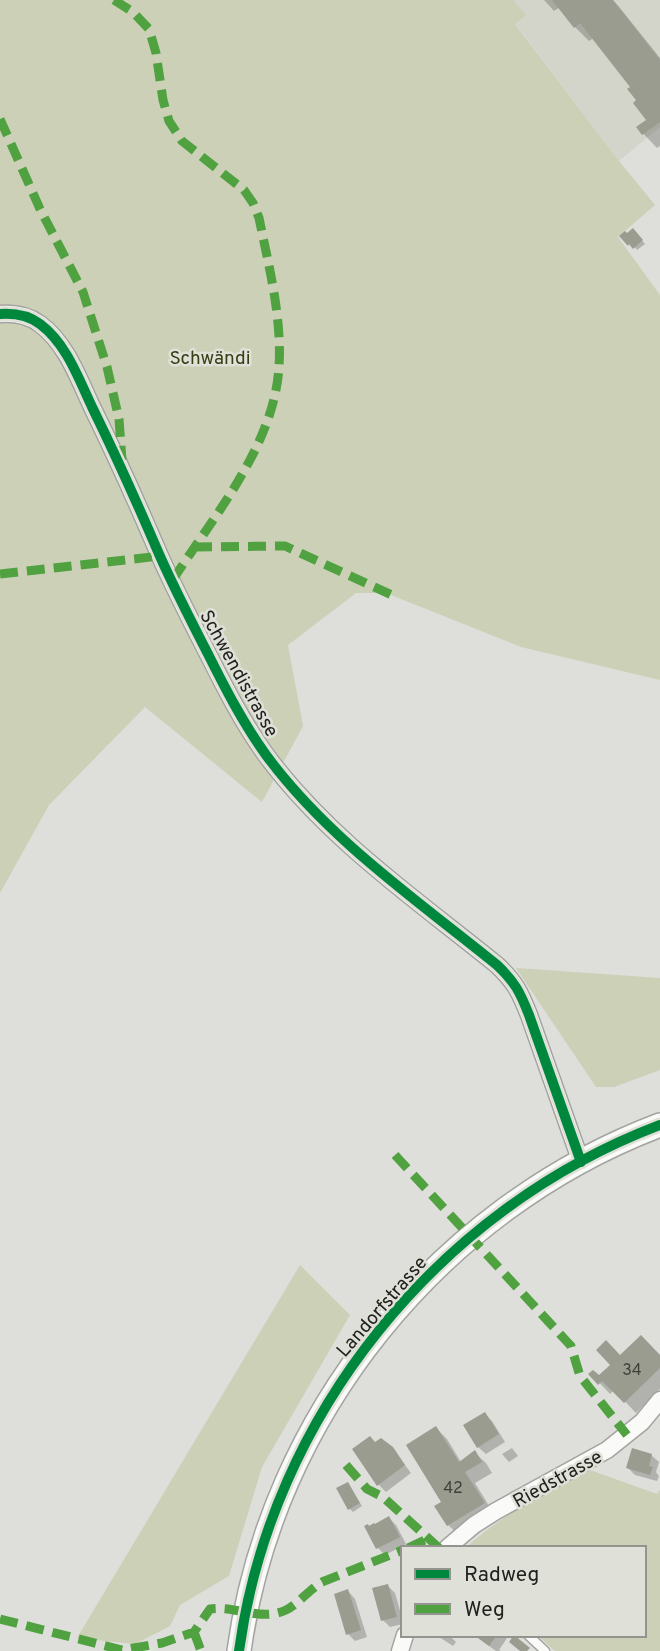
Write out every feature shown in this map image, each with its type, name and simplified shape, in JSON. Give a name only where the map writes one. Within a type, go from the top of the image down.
[{"type":"street","name":"Schwendistrasse","points":[[0,314],[17,314],[34,320],[49,332],[66,355],[123,470],[198,635],[236,708],[266,755],[342,838],[511,978],[529,1015],[581,1162]]},
{"type":"street","name":"Landorfstrasse","points":[[239,1651],[253,1574],[279,1498],[301,1449],[357,1357],[422,1282],[463,1243],[523,1197],[615,1144],[660,1125]]},
{"type":"street","name":"Riedstrasse","points":[[449,1546],[496,1511],[607,1450],[642,1422],[660,1401]]},
{"type":"lane","points":[[530,1637],[545,1651]]},
{"type":"shaded area","points":[[513,0],[660,0],[660,127],[619,161],[515,23]]},
{"type":"green space","name":"Schwändi","points":[[0,0],[513,0],[526,15],[515,24],[655,205],[618,237],[660,295],[660,680],[521,647],[386,593],[356,593],[288,645],[303,726],[262,802],[145,707],[49,805],[0,893]]},
{"type":"green space","points":[[516,968],[660,978],[660,1070],[614,1087],[596,1087]]},
{"type":"green space","points":[[300,1265],[350,1315],[262,1467],[229,1576],[180,1605],[170,1626],[135,1644],[77,1638]]},
{"type":"green space","points":[[590,1470],[657,1494],[660,1490],[660,1651],[555,1651],[539,1637],[646,1637],[646,1546],[468,1546],[509,1514]]},
{"type":"building","points":[[552,0],[613,0],[660,60],[660,122],[642,135],[636,127],[646,120],[633,103],[636,100],[627,89],[630,87],[580,23],[574,28]]},
{"type":"building","points":[[633,228],[643,240],[633,249],[619,236]]},
{"type":"building","points":[[641,1335],[660,1355],[660,1368],[624,1403],[602,1381],[598,1385],[588,1374],[593,1370],[599,1375],[610,1365],[596,1350],[606,1340],[620,1355]]},
{"type":"building","points":[[485,1412],[499,1434],[477,1448],[463,1425]]},
{"type":"building","points":[[436,1426],[459,1462],[475,1450],[482,1462],[465,1472],[485,1503],[447,1526],[434,1506],[441,1502],[406,1445]]},
{"type":"building","points":[[370,1436],[375,1442],[381,1438],[393,1447],[405,1465],[377,1486],[352,1449]]},
{"type":"building","points":[[632,1448],[652,1454],[649,1466],[653,1467],[650,1475],[626,1468]]},
{"type":"building","points":[[348,1482],[360,1503],[348,1510],[336,1488]]},
{"type":"building","points":[[389,1516],[400,1537],[376,1549],[364,1526],[375,1524]]},
{"type":"building","points":[[388,1584],[397,1617],[381,1621],[372,1588]]},
{"type":"building","points":[[348,1589],[361,1630],[346,1635],[334,1594]]},
{"type":"building","points":[[477,1637],[496,1637],[489,1646]]},
{"type":"building","points":[[513,1637],[516,1637],[530,1648],[520,1651],[509,1642]]},
{"type":"marked path","points":[[114,0],[133,12],[149,29],[169,121],[182,141],[244,190],[253,203],[267,255],[279,330],[279,367],[275,396],[266,425],[239,480],[172,581]]},
{"type":"marked path","points":[[0,119],[40,209],[83,292],[107,367],[119,419],[122,460]]},
{"type":"marked path","points":[[194,547],[285,546],[394,596]]},
{"type":"marked path","points":[[0,574],[160,556]]},
{"type":"marked path","points":[[395,1155],[571,1346],[580,1376],[627,1435]]},
{"type":"marked path","points":[[346,1465],[367,1489],[383,1497],[437,1546]]},
{"type":"marked path","points":[[412,1546],[429,1538]]},
{"type":"marked path","points":[[0,1619],[122,1650],[162,1643],[194,1632],[210,1609],[258,1614],[286,1610],[322,1582],[401,1551]]},
{"type":"marked path","points":[[194,1632],[201,1651]]},
{"type":"cycle path","points":[[0,314],[31,318],[49,332],[65,352],[183,604],[235,705],[266,755],[290,785],[345,841],[497,965],[513,982],[529,1015],[581,1162]]},
{"type":"cycle path","points":[[239,1651],[257,1564],[287,1481],[328,1403],[378,1331],[438,1266],[505,1210],[579,1162],[660,1125]]}]
